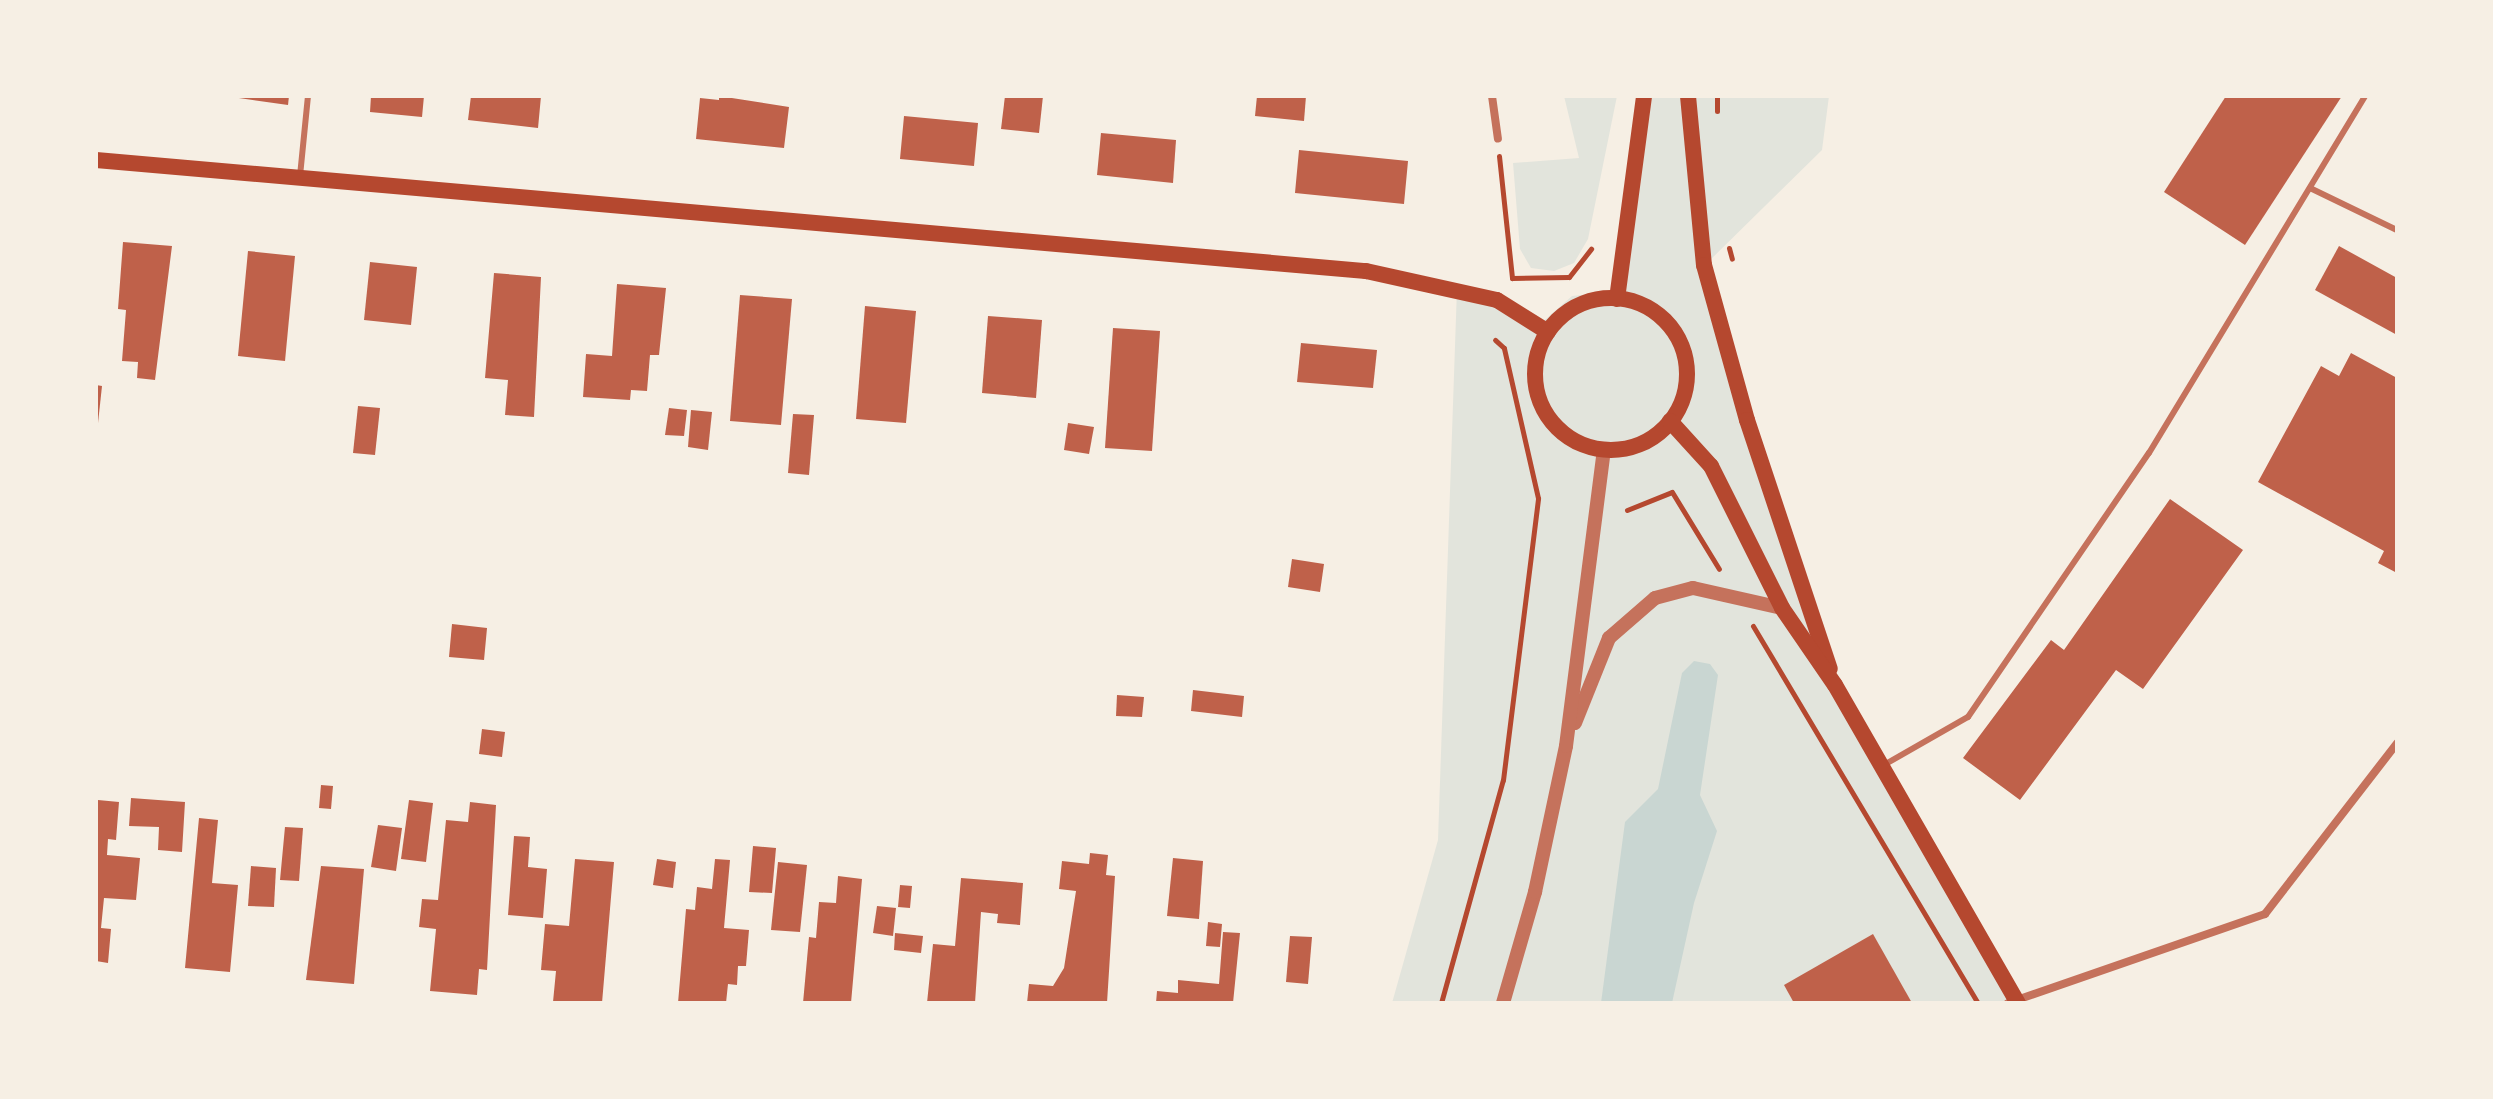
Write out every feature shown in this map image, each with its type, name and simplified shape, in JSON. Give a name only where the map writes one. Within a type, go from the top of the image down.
[{"type":"main road","points":[[1617,299],[1644,96]]},
{"type":"main road","points":[[1688,96],[1704,265],[1747,420],[1797,558],[1835,685]]},
{"type":"main road","points":[[96,160],[1366,271],[1497,300],[1548,332]]},
{"type":"main road","points":[[1617,299],[1658,313],[1685,355],[1687,380],[1670,421],[1647,441],[1604,449],[1574,441],[1555,425],[1541,404],[1538,355],[1548,332],[1565,314],[1587,302],[1617,299]]},
{"type":"main road","points":[[1670,421],[1711,466],[1782,608],[1835,685],[2014,1002]]},
{"type":"street","points":[[1492,96],[1498,139]]},
{"type":"street","points":[[1503,1003],[1535,892],[1566,746],[1604,449]]},
{"type":"street","points":[[1566,746],[1609,638],[1655,598],[1693,588],[1734,593],[1782,608]]},
{"type":"street","points":[[2014,1002],[2265,914],[2397,743]]},
{"type":"lane","points":[[300,179],[308,96]]},
{"type":"lane","points":[[1881,767],[1968,717],[2149,453],[2365,96]]},
{"type":"lane","points":[[2310,188],[2397,230]]},
{"type":"path","points":[[1498,139],[1512,278],[1569,277],[1591,249]]},
{"type":"path","points":[[1441,1003],[1503,780],[1538,498],[1504,348],[1495,340]]},
{"type":"path","points":[[1627,510],[1672,492],[1978,1003]]},
{"type":"shaded area","points":[[1564,96],[1617,96],[1588,239],[1574,263],[1554,271],[1531,268],[1520,249],[1513,163],[1579,158]]},
{"type":"shaded area","points":[[1644,96],[1829,96],[1822,150],[1704,266],[1835,685],[2018,1003],[1392,1003],[1438,840],[1457,288],[1538,326],[1572,296],[1618,291]]},
{"type":"shaded area","points":[[1694,661],[1710,664],[1718,675],[1700,795],[1717,831],[1694,903],[1672,1003],[1601,1003],[1625,822],[1658,789],[1682,673]]},
{"type":"building","points":[[225,96],[289,96],[288,105]]},
{"type":"building","points":[[371,96],[424,96],[422,117],[370,112]]},
{"type":"building","points":[[471,96],[541,96],[538,128],[468,120]]},
{"type":"building","points":[[719,96],[789,107],[784,148],[696,139],[700,98],[719,100]]},
{"type":"building","points":[[1005,96],[1043,96],[1039,133],[1001,129]]},
{"type":"building","points":[[1257,96],[1306,96],[1304,121],[1255,116]]},
{"type":"building","points":[[2226,96],[2342,96],[2245,245],[2164,192]]},
{"type":"building","points":[[904,116],[978,123],[974,166],[900,159]]},
{"type":"building","points":[[1101,133],[1176,140],[1173,183],[1097,175]]},
{"type":"building","points":[[1299,150],[1408,161],[1404,204],[1295,193]]},
{"type":"building","points":[[123,242],[172,246],[155,380],[137,378],[138,362],[122,361],[126,310],[118,309]]},
{"type":"building","points":[[2339,246],[2397,278],[2397,335],[2315,290]]},
{"type":"building","points":[[248,251],[295,256],[285,361],[238,356]]},
{"type":"building","points":[[370,262],[417,267],[411,325],[364,320]]},
{"type":"building","points":[[494,273],[541,277],[534,417],[505,415],[508,380],[485,378]]},
{"type":"building","points":[[617,284],[666,288],[659,355],[650,355],[647,391],[631,390],[630,400],[583,397],[586,354],[612,356]]},
{"type":"building","points":[[740,295],[792,299],[781,425],[730,421]]},
{"type":"building","points":[[865,306],[916,311],[906,423],[856,419]]},
{"type":"building","points":[[988,316],[1042,320],[1036,398],[982,393]]},
{"type":"building","points":[[1113,328],[1160,331],[1152,451],[1105,448]]},
{"type":"building","points":[[1301,343],[1377,350],[1373,388],[1297,382]]},
{"type":"building","points":[[2351,353],[2397,378],[2397,573],[2378,563],[2384,551],[2258,482],[2321,366],[2339,376]]},
{"type":"building","points":[[96,385],[102,386],[98,423],[96,423]]},
{"type":"building","points":[[358,406],[380,408],[375,455],[353,453]]},
{"type":"building","points":[[669,408],[687,410],[684,436],[665,435]]},
{"type":"building","points":[[691,410],[712,412],[708,450],[688,447]]},
{"type":"building","points":[[793,414],[814,415],[809,475],[788,473]]},
{"type":"building","points":[[1068,423],[1094,427],[1089,454],[1064,450]]},
{"type":"building","points":[[2170,499],[2243,550],[2143,689],[2116,670],[2020,800],[1963,758],[2051,640],[2064,650]]},
{"type":"building","points":[[1292,559],[1324,564],[1320,592],[1288,587]]},
{"type":"building","points":[[452,624],[487,628],[484,660],[449,657]]},
{"type":"building","points":[[1193,690],[1244,696],[1242,717],[1191,711]]},
{"type":"building","points":[[1117,695],[1144,697],[1142,717],[1116,716]]},
{"type":"building","points":[[482,729],[505,732],[502,757],[479,754]]},
{"type":"building","points":[[321,785],[333,786],[331,809],[319,808]]},
{"type":"building","points":[[131,798],[185,802],[182,852],[158,850],[159,827],[129,826]]},
{"type":"building","points":[[98,800],[119,802],[116,840],[108,839],[107,855],[140,858],[136,900],[104,898],[101,928],[111,929],[108,963],[96,961]]},
{"type":"building","points":[[409,800],[433,803],[426,862],[401,859]]},
{"type":"building","points":[[470,802],[496,805],[487,970],[479,969],[477,995],[430,991],[436,929],[419,927],[422,899],[438,900],[446,820],[468,822]]},
{"type":"building","points":[[199,818],[218,820],[212,883],[238,885],[230,972],[185,968]]},
{"type":"building","points":[[378,825],[402,828],[396,871],[371,867]]},
{"type":"building","points":[[285,827],[303,828],[299,881],[280,880]]},
{"type":"building","points":[[514,836],[530,837],[528,867],[547,869],[543,918],[508,915]]},
{"type":"building","points":[[753,846],[776,848],[772,893],[749,892]]},
{"type":"building","points":[[1090,853],[1108,855],[1106,875],[1115,876],[1107,1003],[1027,1003],[1029,984],[1053,986],[1064,968],[1076,891],[1059,889],[1062,861],[1089,864]]},
{"type":"building","points":[[1173,858],[1203,861],[1199,919],[1167,916]]},
{"type":"building","points":[[575,859],[614,862],[602,1003],[553,1002],[556,971],[541,970],[545,924],[569,926]]},
{"type":"building","points":[[657,859],[676,862],[673,888],[653,885]]},
{"type":"building","points":[[715,859],[730,860],[724,928],[749,930],[746,966],[738,966],[737,985],[728,984],[726,1003],[678,1003],[686,909],[695,910],[697,887],[712,889]]},
{"type":"building","points":[[778,862],[807,865],[800,932],[771,930]]},
{"type":"building","points":[[251,866],[276,868],[274,907],[248,906]]},
{"type":"building","points":[[321,866],[364,869],[354,984],[306,980]]},
{"type":"building","points":[[838,876],[862,879],[851,1003],[803,1003],[809,937],[816,938],[819,902],[836,903]]},
{"type":"building","points":[[961,878],[1023,883],[1020,925],[997,923],[998,914],[981,912],[975,1003],[927,1003],[933,944],[955,946]]},
{"type":"building","points":[[900,885],[912,886],[910,908],[898,907]]},
{"type":"building","points":[[877,906],[896,908],[893,936],[873,933]]},
{"type":"building","points":[[1208,922],[1222,924],[1220,947],[1206,946]]},
{"type":"building","points":[[1223,932],[1240,933],[1233,1003],[1156,1003],[1157,991],[1178,993],[1178,980],[1219,984]]},
{"type":"building","points":[[895,933],[923,936],[921,953],[894,950]]},
{"type":"building","points":[[1873,934],[1912,1003],[1794,1003],[1784,985]]},
{"type":"building","points":[[1290,936],[1312,937],[1308,984],[1286,982]]}]
